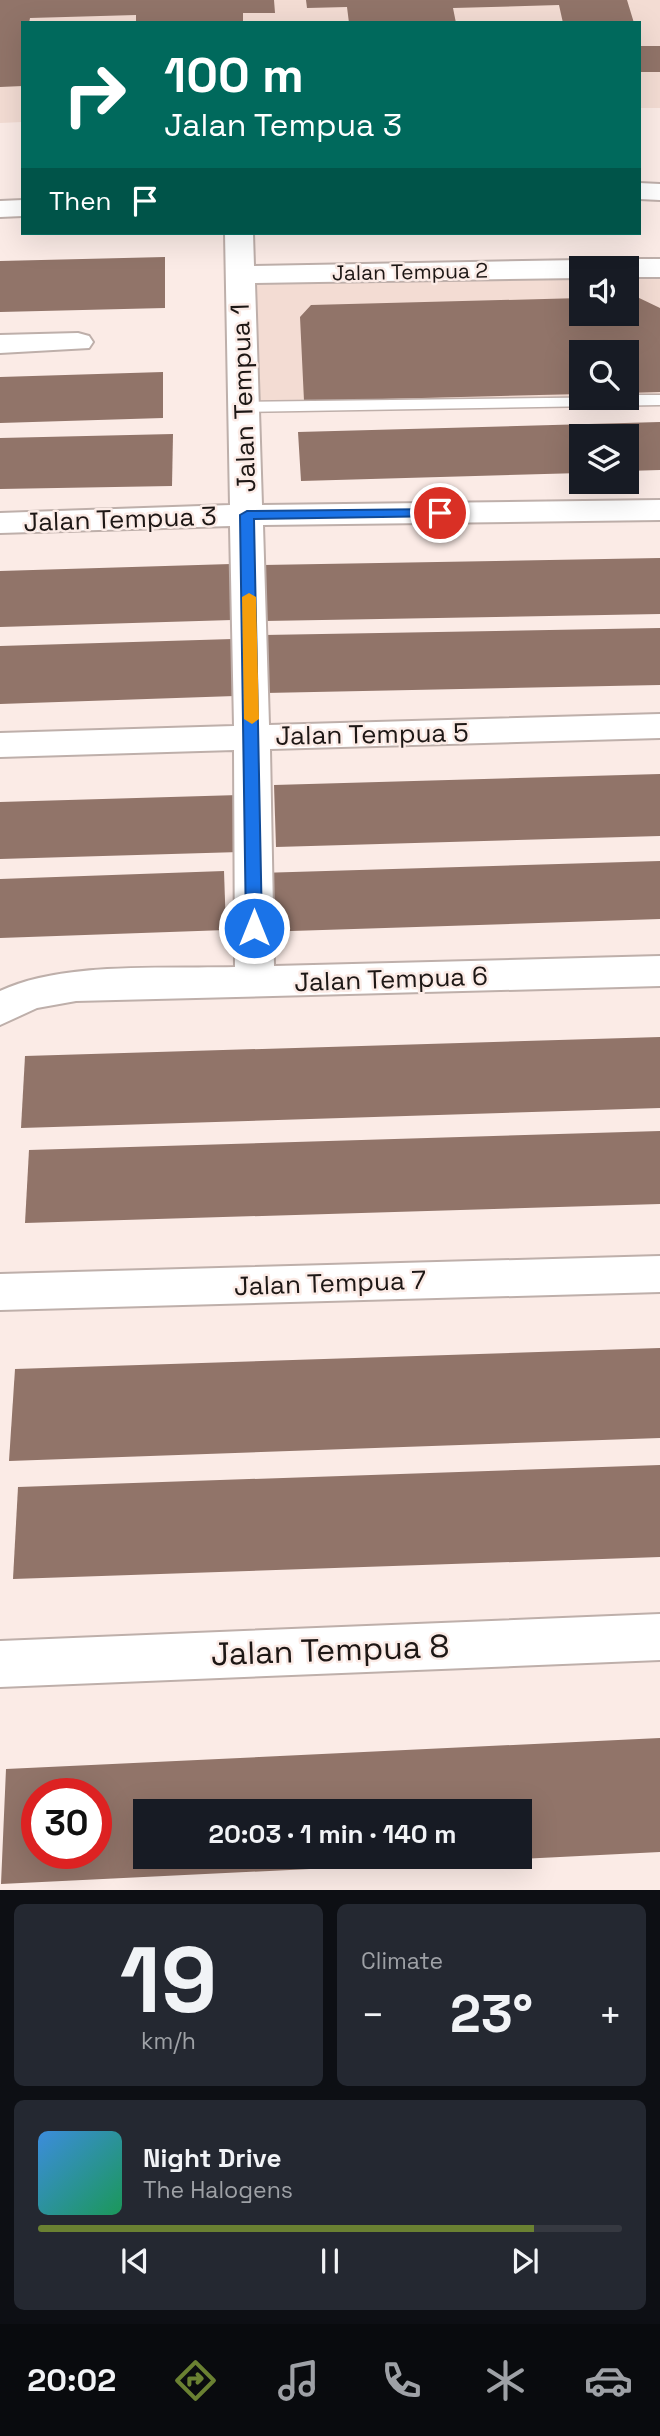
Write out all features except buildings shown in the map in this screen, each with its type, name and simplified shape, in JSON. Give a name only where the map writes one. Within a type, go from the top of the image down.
[{"type":"street","points":[[641,170],[660,171]]},
{"type":"street","points":[[641,191],[660,192]]},
{"type":"street","points":[[0,209],[21,208]]},
{"type":"street","name":"Jalan Tempua 1","points":[[239,235],[252,737],[255,983]]},
{"type":"street","points":[[639,268],[660,268]]},
{"type":"street","name":"Jalan Tempua 2","points":[[240,275],[569,269]]},
{"type":"street","points":[[0,344],[78,342]]},
{"type":"street","name":"Jalan Tempua 3","points":[[0,523],[247,515],[660,510]]},
{"type":"street","name":"Jalan Tempua 5","points":[[0,745],[660,726]]},
{"type":"street","name":"Jalan Tempua 6","points":[[0,1010],[9,1003],[39,992],[76,986],[660,971]]},
{"type":"street","name":"Jalan Tempua 7","points":[[0,1292],[660,1273]]},
{"type":"street","name":"Jalan Tempua 8","points":[[0,1664],[660,1637]]},
{"type":"lane","points":[[244,407],[660,400]]},
{"type":"shaded area","points":[[0,0],[660,0],[660,108],[641,108],[641,21],[21,21],[21,122],[0,123]]},
{"type":"shaded area","points":[[639,274],[660,274],[660,396],[639,396],[639,340],[569,340],[569,397],[256,403],[253,281],[569,275],[569,326],[639,326]]},
{"type":"slow traffic","points":[[249,597],[252,719]]},
{"type":"route","points":[[254,928],[247,515],[440,513]]}]
